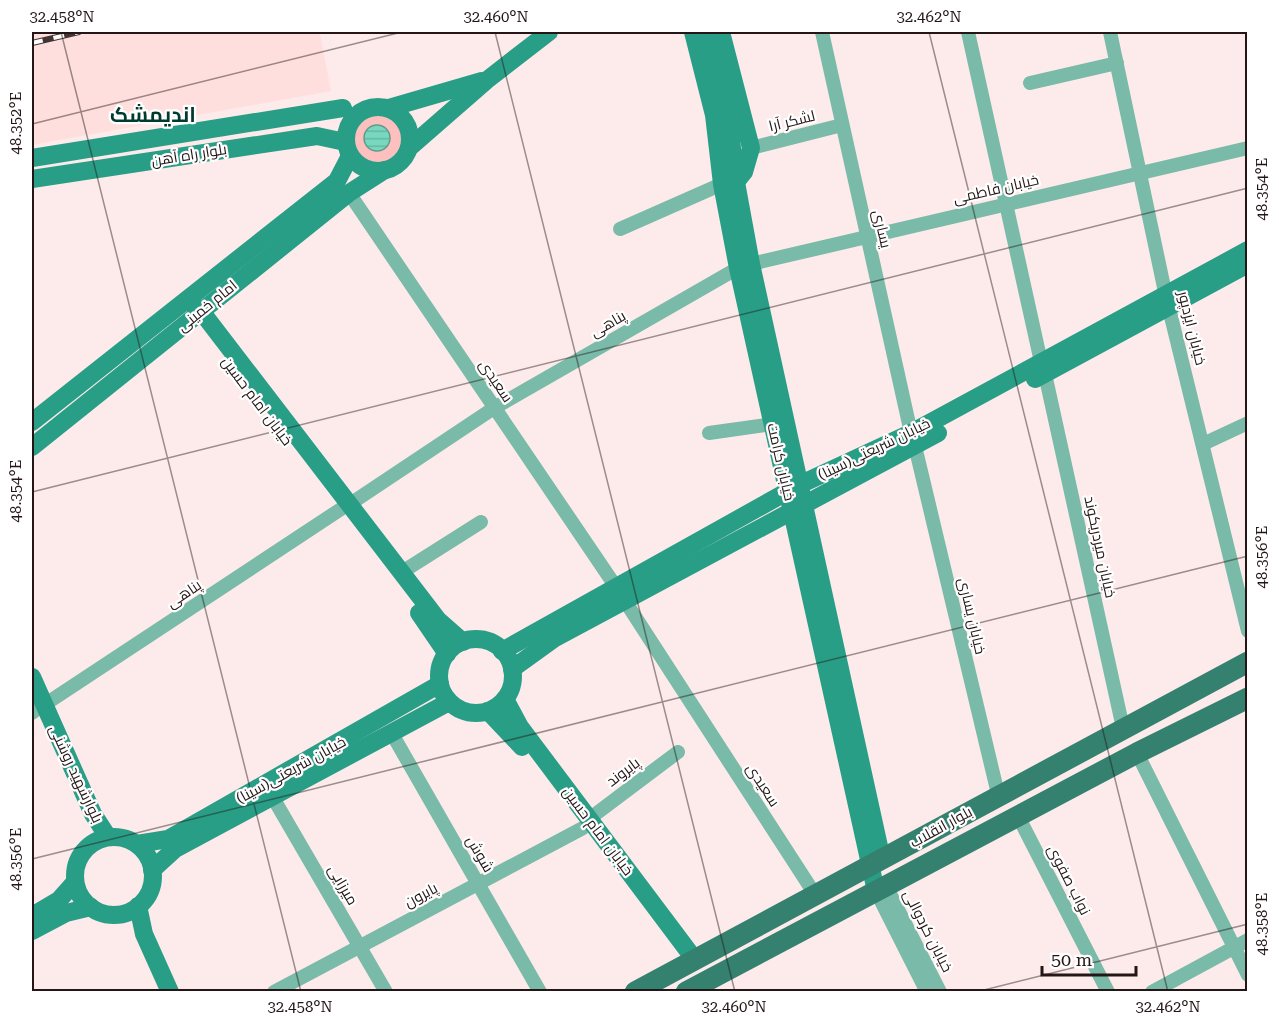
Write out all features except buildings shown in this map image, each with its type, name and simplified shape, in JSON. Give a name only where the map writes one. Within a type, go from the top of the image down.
[{"type":"main road","points":[[409,148],[410,136],[407,124],[400,115],[389,108],[377,106],[353,117],[346,129],[348,149],[361,166],[375,171],[385,170],[403,159],[409,148],[487,80],[549,32]]},
{"type":"main road","points":[[681,32],[711,152],[729,183],[744,172],[751,148],[721,32]]},
{"type":"main road","name":"خیابان کرامت","points":[[693,32],[729,183],[773,424],[799,508],[881,889]]},
{"type":"main road","name":"خیابان کرامت","points":[[706,32],[728,114],[729,183]]},
{"type":"main road","points":[[389,108],[487,80]]},
{"type":"main road","name":"بلوار راه آهن","points":[[32,158],[343,108]]},
{"type":"main road","name":"بلوار راه آهن","points":[[32,179],[317,136],[348,149]]},
{"type":"main road","points":[[134,141],[138,163]]},
{"type":"main road","name":"امام خمینی","points":[[32,422],[337,181],[348,149]]},
{"type":"main road","name":"امام خمینی","points":[[32,447],[349,193],[385,170]]},
{"type":"main road","name":"خیابان شریعتی(سینا)","points":[[502,651],[799,508],[913,439],[1168,299],[1248,250]]},
{"type":"main road","name":"خیابان شریعتی(سینا)","points":[[1168,299],[1248,264]]},
{"type":"main road","name":"خیابان کرامت","points":[[744,266],[792,489]]},
{"type":"main road","name":"خیابان امام حسین","points":[[187,300],[345,507],[430,626],[447,654]]},
{"type":"main road","name":"خیابان امام حسین","points":[[197,314],[307,448],[345,507]]},
{"type":"main road","name":"خیابان شریعتی(سینا)","points":[[512,669],[620,594],[792,489],[913,439]]},
{"type":"main road","points":[[345,507],[402,572],[438,620],[463,642]]},
{"type":"main road","points":[[484,640],[502,651],[512,669],[512,680],[505,699],[488,711],[468,712],[449,702],[440,684],[439,673],[447,654],[463,642],[484,640]]},
{"type":"main road","name":"بلوار انقلاب","points":[[635,992],[1248,662]]},
{"type":"main road","name":"بلوارشهید روشنی","points":[[32,677],[36,707],[84,818],[89,845]]},
{"type":"main road","name":"خیابان شریعتی(سینا)","points":[[137,844],[168,839],[440,684]]},
{"type":"main road","name":"بلوار انقلاب","points":[[688,991],[1137,753],[1248,698]]},
{"type":"main road","name":"خیابان امام حسین","points":[[505,699],[519,727],[586,824],[690,962]]},
{"type":"main road","name":"خیابان شریعتی(سینا)","points":[[152,870],[175,849],[449,702]]},
{"type":"main road","name":"بلوارشهید روشنی","points":[[36,707],[93,814],[108,837]]},
{"type":"main road","name":"خیابان امام حسین","points":[[488,711],[511,733],[586,824]]},
{"type":"main road","points":[[32,916],[59,900],[75,882],[78,862],[89,845],[108,837],[118,837],[137,844],[144,851],[152,870],[150,890],[138,906],[120,914],[110,915],[91,907],[84,900],[75,882]]},
{"type":"main road","points":[[138,906],[144,934],[170,992]]},
{"type":"main road","points":[[32,931],[66,913],[91,907]]},
{"type":"main road","points":[[120,914],[135,938],[159,992]]},
{"type":"street","name":"یساری","points":[[822,32],[913,439]]},
{"type":"street","name":"خیابان میردریکوند","points":[[968,32],[1123,728]]},
{"type":"street","name":"خیابان ایزدپور","points":[[1110,32],[1168,299],[1248,631]]},
{"type":"street","points":[[1030,83],[1117,63]]},
{"type":"street","name":"لشکر آرا","points":[[751,148],[842,125]]},
{"type":"street","name":"خیابان فاطمی","points":[[744,266],[867,235],[1248,148]]},
{"type":"street","points":[[620,229],[729,183]]},
{"type":"street","name":"سعیدی","points":[[349,193],[620,594],[816,896]]},
{"type":"street","name":"پناهی","points":[[36,707],[494,408],[744,266]]},
{"type":"street","points":[[1203,444],[1248,423]]},
{"type":"street","points":[[709,433],[773,424]]},
{"type":"street","name":"خیابان یساری","points":[[913,439],[998,795]]},
{"type":"street","points":[[402,572],[482,522]]},
{"type":"street","name":"شوش","points":[[391,732],[540,992]]},
{"type":"street","name":"پایروند","points":[[586,824],[678,752]]},
{"type":"street","points":[[1137,753],[1248,975]]},
{"type":"street","name":"میرزایی","points":[[272,796],[386,992]]},
{"type":"street","name":"نواب صفوی","points":[[1018,816],[1108,992]]},
{"type":"street","name":"پایرون","points":[[274,992],[586,824]]},
{"type":"street","name":"خیابان کردوالی","points":[[881,889],[927,992]]},
{"type":"street","name":"خیابان کردوالی","points":[[881,889],[940,992]]},
{"type":"street","points":[[1152,992],[1248,940]]},
{"type":"shaded area","points":[[32,32],[327,32],[320,34],[331,91],[32,145]]},
{"type":"shaded area","points":[[377,114],[395,121],[402,139],[395,157],[377,164],[359,157],[352,139],[359,121]]},
{"type":"shaded area","points":[[377,125],[386,129],[390,138],[386,147],[377,151],[368,147],[364,138],[368,129]]},
{"type":"railway","points":[[32,43],[79,32]]},
{"type":"district","name":"اندیمشک","points":[[153,115]]}]
